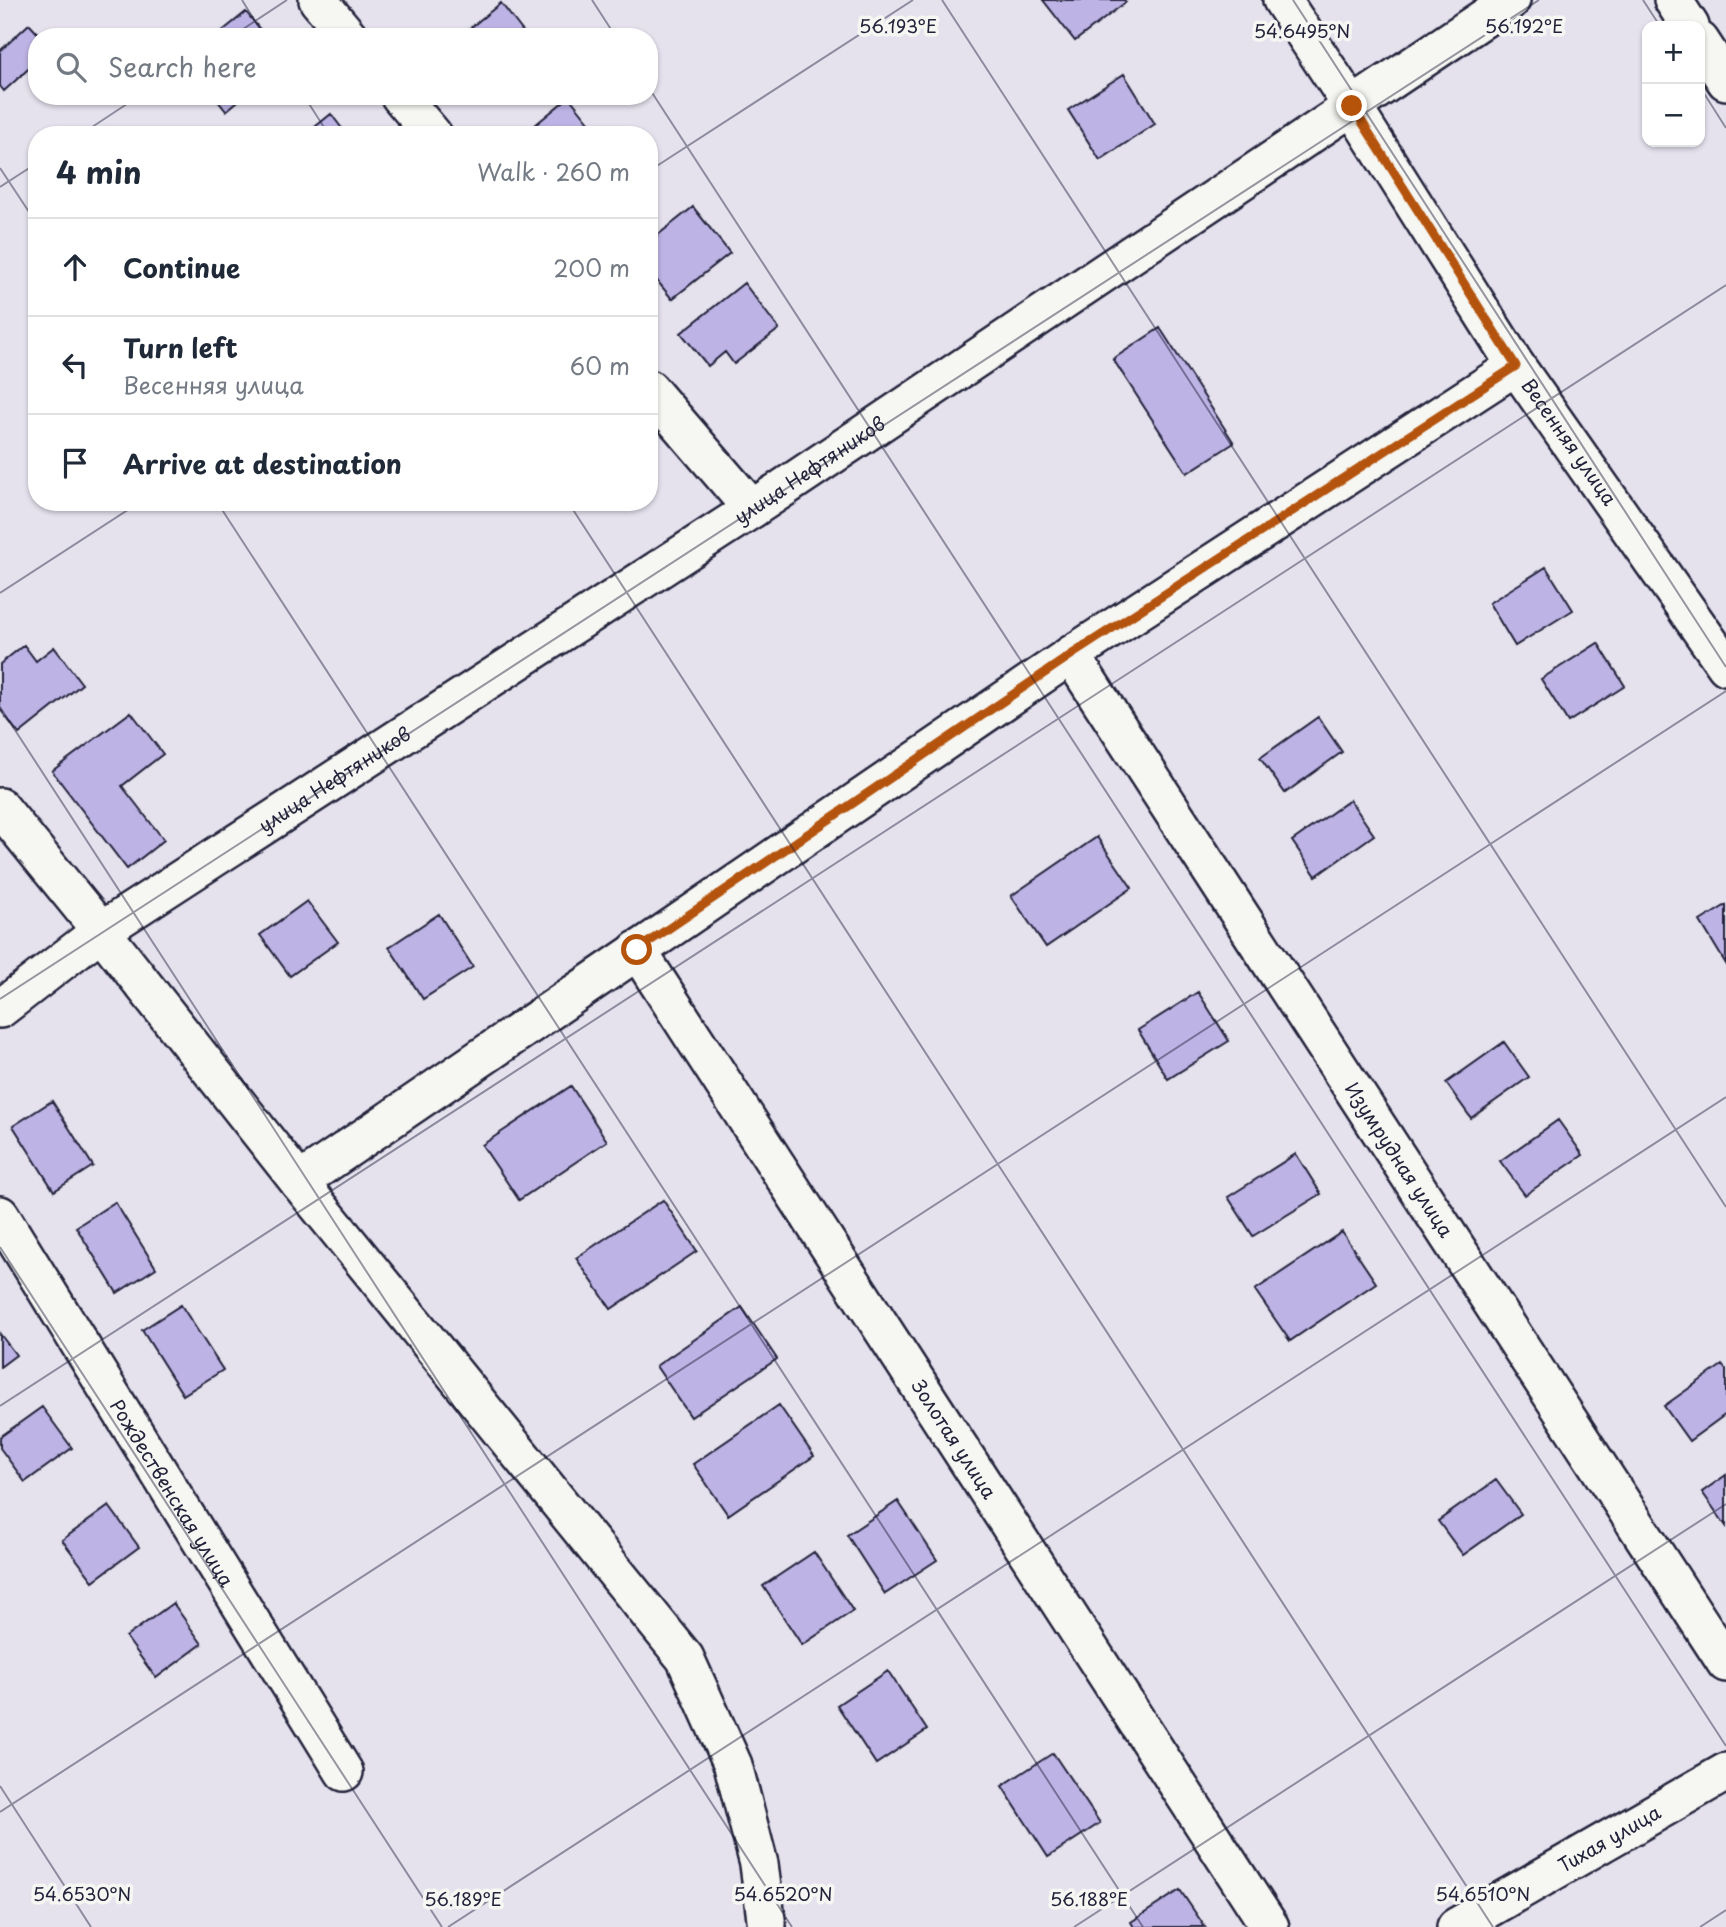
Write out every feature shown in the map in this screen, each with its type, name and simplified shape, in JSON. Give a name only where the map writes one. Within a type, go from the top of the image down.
[{"type":"street","points":[[318,0],[341,28]]},
{"type":"street","name":"Весенняя улица","points":[[1282,0],[1516,366],[1726,666]]},
{"type":"street","name":"улица Нефтяников","points":[[101,931],[752,509],[1511,0]]},
{"type":"street","points":[[1673,0],[1687,21]]},
{"type":"street","points":[[1705,49],[1726,81]]},
{"type":"street","points":[[408,105],[425,126]]},
{"type":"street","points":[[299,1182],[1071,655],[1516,366]]},
{"type":"street","points":[[658,399],[752,509]]},
{"type":"street","name":"Изумрудная улица","points":[[1071,655],[1726,1663]]},
{"type":"street","points":[[0,807],[299,1182],[685,1658],[733,1765],[759,1864],[767,1927]]},
{"type":"street","points":[[0,1009],[101,931]]},
{"type":"street","name":"Золотая улица","points":[[637,950],[1270,1927]]},
{"type":"street","name":"Рождественская улица","points":[[0,1215],[344,1772]]},
{"type":"street","name":"Тихая улица","points":[[1456,1927],[1726,1772]]},
{"type":"building","points":[[1043,0],[1124,0],[1126,2],[1075,41]]},
{"type":"building","points":[[501,3],[520,28],[470,28]]},
{"type":"building","points":[[246,12],[259,28],[226,28]]},
{"type":"building","points":[[29,24],[33,28],[28,28],[28,69],[4,91],[0,86],[0,51]]},
{"type":"building","points":[[1124,74],[1155,124],[1100,160],[1068,110]]},
{"type":"building","points":[[221,105],[233,105],[226,111]]},
{"type":"building","points":[[559,105],[575,105],[592,126],[534,126]]},
{"type":"building","points":[[331,114],[340,126],[316,126]]},
{"type":"building","points":[[693,207],[730,253],[672,299],[658,282],[658,235]]},
{"type":"building","points":[[744,283],[779,329],[734,364],[725,352],[708,366],[681,333]]},
{"type":"building","points":[[1160,328],[1234,443],[1187,473],[1113,359]]},
{"type":"building","points":[[1546,567],[1573,610],[1515,646],[1489,603]]},
{"type":"building","points":[[1598,643],[1625,686],[1568,722],[1541,679]]},
{"type":"building","points":[[24,645],[36,661],[54,647],[82,684],[19,734],[0,709],[0,664]]},
{"type":"building","points":[[131,712],[163,754],[122,786],[164,840],[127,869],[52,771]]},
{"type":"building","points":[[1318,717],[1342,752],[1285,793],[1260,758]]},
{"type":"building","points":[[1350,800],[1374,835],[1316,876],[1292,841]]},
{"type":"building","points":[[1097,837],[1132,888],[1046,947],[1011,896]]},
{"type":"building","points":[[307,901],[338,942],[290,976],[260,935]]},
{"type":"building","points":[[1726,905],[1726,964],[1700,921]]},
{"type":"building","points":[[439,914],[473,967],[423,999],[389,947]]},
{"type":"building","points":[[1198,992],[1229,1041],[1168,1079],[1138,1030]]},
{"type":"building","points":[[1504,1042],[1529,1077],[1471,1118],[1446,1083]]},
{"type":"building","points":[[571,1086],[607,1141],[519,1200],[482,1145]]},
{"type":"building","points":[[52,1101],[93,1166],[54,1191],[13,1126]]},
{"type":"building","points":[[1558,1120],[1583,1155],[1525,1195],[1500,1161]]},
{"type":"building","points":[[1296,1154],[1321,1194],[1253,1236],[1228,1197]]},
{"type":"building","points":[[663,1200],[697,1251],[611,1309],[576,1258]]},
{"type":"building","points":[[115,1202],[156,1268],[117,1293],[76,1227]]},
{"type":"building","points":[[1342,1232],[1376,1283],[1290,1341],[1255,1290]]},
{"type":"building","points":[[181,1305],[223,1370],[183,1395],[142,1330]]},
{"type":"building","points":[[742,1307],[777,1359],[691,1417],[656,1366]]},
{"type":"building","points":[[0,1334],[16,1355],[0,1367]]},
{"type":"building","points":[[1722,1365],[1726,1370],[1726,1414],[1689,1441],[1664,1406]]},
{"type":"building","points":[[779,1405],[814,1456],[728,1515],[693,1464]]},
{"type":"building","points":[[42,1407],[72,1448],[25,1482],[0,1448],[0,1437]]},
{"type":"building","points":[[1726,1475],[1726,1526],[1702,1492]]},
{"type":"building","points":[[1496,1480],[1521,1514],[1463,1555],[1438,1521]]},
{"type":"building","points":[[898,1501],[937,1560],[885,1594],[847,1535]]},
{"type":"building","points":[[109,1506],[139,1547],[93,1581],[62,1540]]},
{"type":"building","points":[[814,1552],[853,1611],[802,1645],[763,1586]]},
{"type":"building","points":[[173,1603],[202,1644],[156,1678],[126,1637]]},
{"type":"building","points":[[888,1671],[927,1730],[876,1764],[837,1705]]},
{"type":"building","points":[[1053,1753],[1100,1823],[1048,1857],[1002,1786]]},
{"type":"building","points":[[1180,1890],[1205,1927],[1134,1927],[1131,1922]]},
{"type":"route","points":[[637,950],[1071,655],[1516,366],[1352,106]]}]
